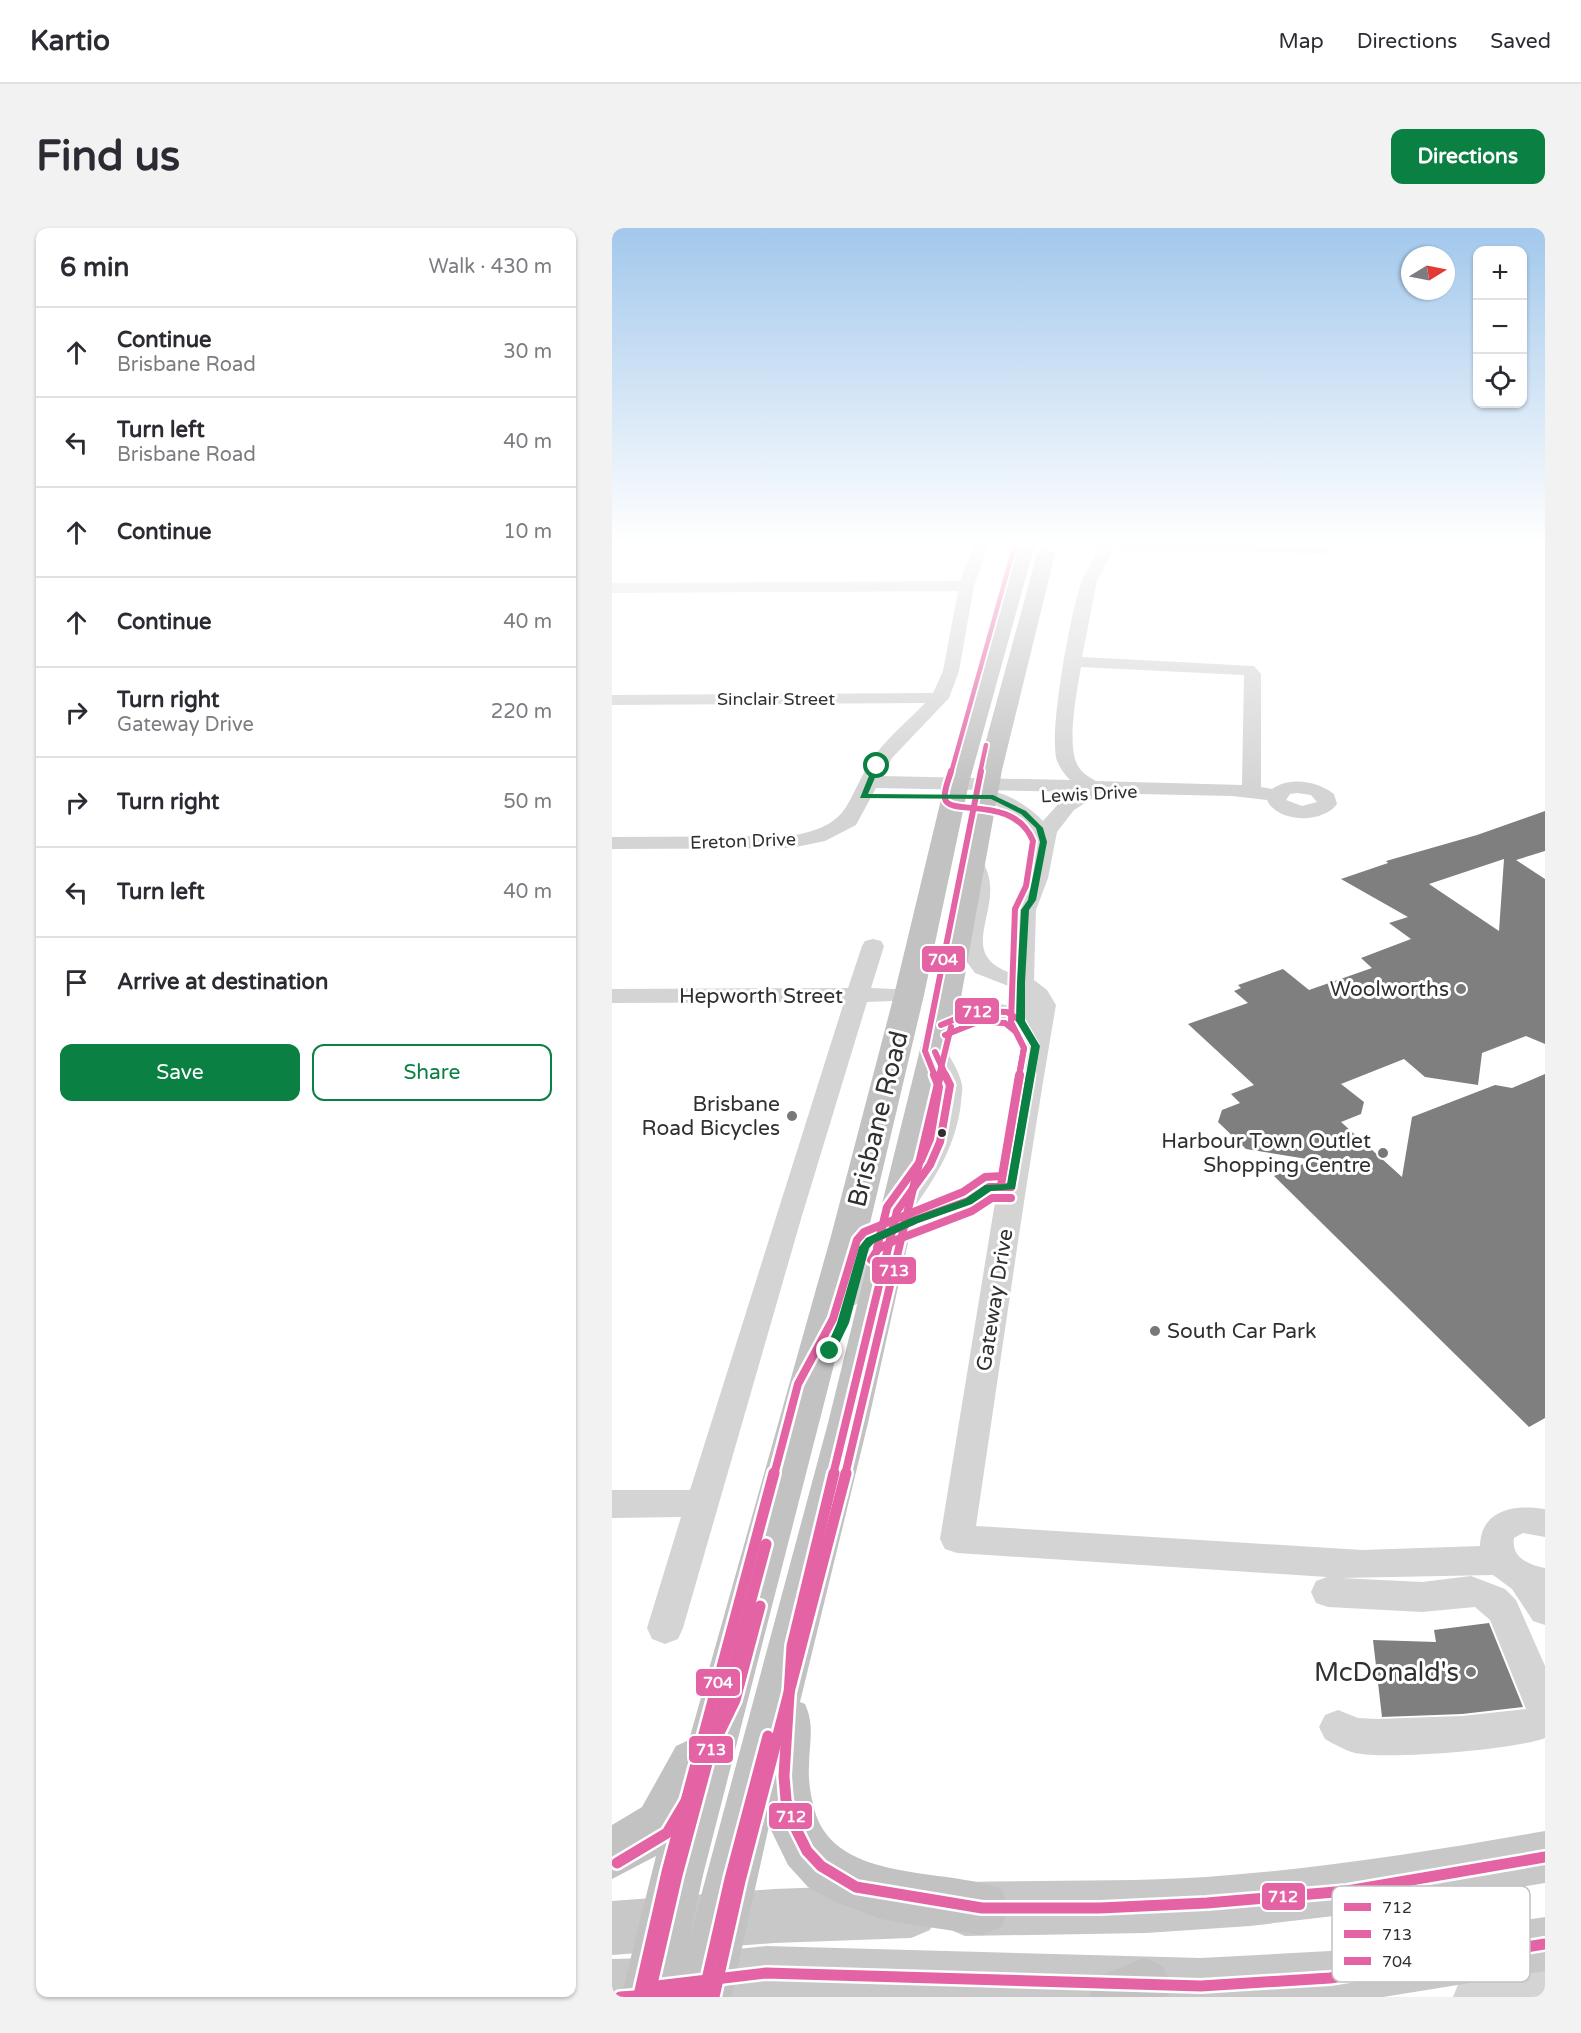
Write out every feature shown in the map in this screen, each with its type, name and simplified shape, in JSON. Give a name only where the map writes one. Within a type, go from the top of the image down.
[{"type":"highway","name":"Brisbane Road","points":[[637,1990],[665,1926],[909,995],[956,790],[1003,624]]},
{"type":"highway","name":"Brisbane Road","points":[[705,1989],[792,1646],[823,1513],[848,1423],[938,1038],[988,792],[1029,624]]},
{"type":"highway","points":[[792,1646],[784,1776],[792,1821],[807,1851],[821,1866],[856,1887],[982,1908]]},
{"type":"highway","points":[[612,1854],[660,1825],[725,1695]]},
{"type":"main road","points":[[1381,1886],[1545,1857]]},
{"type":"main road","points":[[612,1928],[982,1908],[1133,1907],[1275,1898],[1332,1892]]},
{"type":"main road","points":[[1530,1946],[1545,1944]]},
{"type":"main road","points":[[637,1990],[705,1989],[766,1973],[934,1976],[1130,1991],[1332,1978]]},
{"type":"street","points":[[864,794],[884,756],[940,698],[951,671],[959,624]]},
{"type":"street","points":[[1020,1021],[1025,910],[1032,900],[1044,842],[1052,818],[1070,802],[1088,791],[1075,776],[1065,759],[1065,722],[1082,624]]},
{"type":"street","points":[[1075,662],[1248,670],[1253,674],[1251,792]]},
{"type":"street","name":"Sinclair Street","points":[[612,700],[940,698]]},
{"type":"street","points":[[1052,818],[1046,807],[1030,791],[1052,777],[1065,759]]},
{"type":"street","points":[[864,794],[956,790]]},
{"type":"street","name":"Lewis Drive","points":[[956,790],[988,792],[1156,790],[1251,792],[1276,795]]},
{"type":"street","points":[[988,792],[1032,819],[1041,832],[1044,842]]},
{"type":"street","name":"Ereton Drive","points":[[612,843],[803,840],[840,827],[854,814],[864,794]]},
{"type":"street","points":[[974,864],[981,896],[972,955],[984,969],[1021,982]]},
{"type":"street","points":[[665,1628],[787,1219],[873,946]]},
{"type":"street","name":"Gateway Drive","points":[[1021,982],[1038,993],[1044,1005],[1011,1187],[1004,1252],[957,1539],[1523,1574]]},
{"type":"street","name":"Hepworth Street","points":[[612,996],[909,995]]},
{"type":"street","points":[[938,1038],[986,1010],[1006,1012],[1020,1021],[1035,1046]]},
{"type":"street","points":[[808,1387],[843,1323],[864,1247],[870,1240],[895,1220],[968,1202],[989,1187],[1011,1187]]},
{"type":"street","points":[[612,1504],[702,1503]]},
{"type":"street","points":[[1545,1523],[1519,1518],[1506,1523],[1498,1531],[1495,1542],[1523,1574],[1545,1610]]},
{"type":"street","points":[[1328,1592],[1387,1597],[1426,1597],[1465,1590],[1480,1593],[1497,1602],[1504,1611],[1545,1710],[1539,1723],[1533,1725],[1462,1733],[1363,1737],[1338,1727]]},
{"type":"street","points":[[1474,1997],[1491,1990],[1545,1980]]},
{"type":"building","name":"Harbour Town Outlet Shopping Centre","points":[[1545,811],[1545,851],[1516,860],[1545,879],[1545,1044],[1526,1036],[1482,1053],[1478,1085],[1425,1077],[1404,1059],[1341,1084],[1364,1102],[1361,1114],[1341,1122],[1402,1177],[1412,1117],[1495,1085],[1512,1088],[1545,1074],[1545,1418],[1529,1427],[1274,1176],[1313,1160],[1246,1149],[1218,1122],[1222,1110],[1240,1103],[1231,1094],[1254,1085],[1188,1024],[1248,1003],[1234,991],[1241,988],[1238,985],[1283,969],[1309,990],[1372,968],[1361,958],[1411,939],[1389,923],[1408,917],[1341,879],[1388,863],[1386,861],[1477,835]],"holes":[[[1504,859],[1499,931],[1429,884]]]},
{"type":"building","points":[[1489,1623],[1523,1707],[1462,1714],[1382,1717],[1373,1640],[1436,1642],[1434,1630]]},
{"type":"transit line","name":"704","points":[[639,1995],[667,1872],[798,1384],[833,1319],[857,1240],[864,1232],[963,1192],[985,1177],[1002,1176],[1024,1048],[1011,1022],[1015,909],[1026,886],[1033,841],[1022,825],[1002,812],[984,807],[957,808],[947,803],[944,797],[993,624]]},
{"type":"transit line","name":"704","points":[[877,1248],[887,1207],[921,1160],[930,1139],[939,1087],[925,1051],[986,745]]},
{"type":"transit line","name":"712","points":[[941,1025],[975,1011],[1007,1012],[1021,1021],[1035,1046],[1011,1187]]},
{"type":"transit line","name":"713","points":[[945,1035],[978,1022],[996,1021],[1005,1023],[1014,1030],[1024,1048],[1001,1185]]},
{"type":"transit line","name":"713","points":[[714,1997],[740,1881],[858,1425],[951,1027]]},
{"type":"transit line","name":"712","points":[[935,1052],[950,1085],[940,1142],[930,1165],[897,1211],[792,1646],[784,1776],[786,1800],[792,1821],[807,1851],[821,1866],[856,1887],[982,1908],[1100,1908],[1207,1903],[1332,1892]]},
{"type":"transit line","name":"712","points":[[874,1239],[915,1220],[968,1201],[989,1187],[1011,1187]]},
{"type":"transit line","name":"713","points":[[871,1260],[878,1249],[896,1240],[972,1211],[992,1198],[1011,1198]]},
{"type":"transit line","name":"712","points":[[649,1997],[677,1875],[766,1544]]},
{"type":"transit line","name":"713","points":[[617,1863],[667,1833],[686,1801],[735,1700],[760,1606]]},
{"type":"transit line","name":"712","points":[[703,1997],[730,1879],[768,1736]]},
{"type":"transit line","name":"712","points":[[1376,1886],[1545,1857]]},
{"type":"transit line","name":"712","points":[[1530,1946],[1545,1944]]},
{"type":"transit line","name":"712","points":[[657,1986],[766,1973],[1201,1986],[1332,1978]]},
{"type":"transit line","name":"713","points":[[620,1997],[708,1991]]},
{"type":"place","name":"Woolworths","points":[[1461,989]]},
{"type":"place","name":"Brisbane Road Bicycles","points":[[792,1116]]},
{"type":"place","name":"Harbour Town Outlet Shopping Centre","points":[[1383,1153]]},
{"type":"place","name":"South Car Park","points":[[1155,1331]]},
{"type":"place","name":"McDonald's","points":[[1471,1672]]},
{"type":"route","points":[[830,1351],[843,1323],[864,1247],[870,1240],[915,1220],[968,1202],[989,1187],[1011,1187],[1035,1046],[1020,1021],[1025,910],[1032,900],[1044,842],[1039,828],[1032,819],[993,797],[863,796],[877,766]]}]
